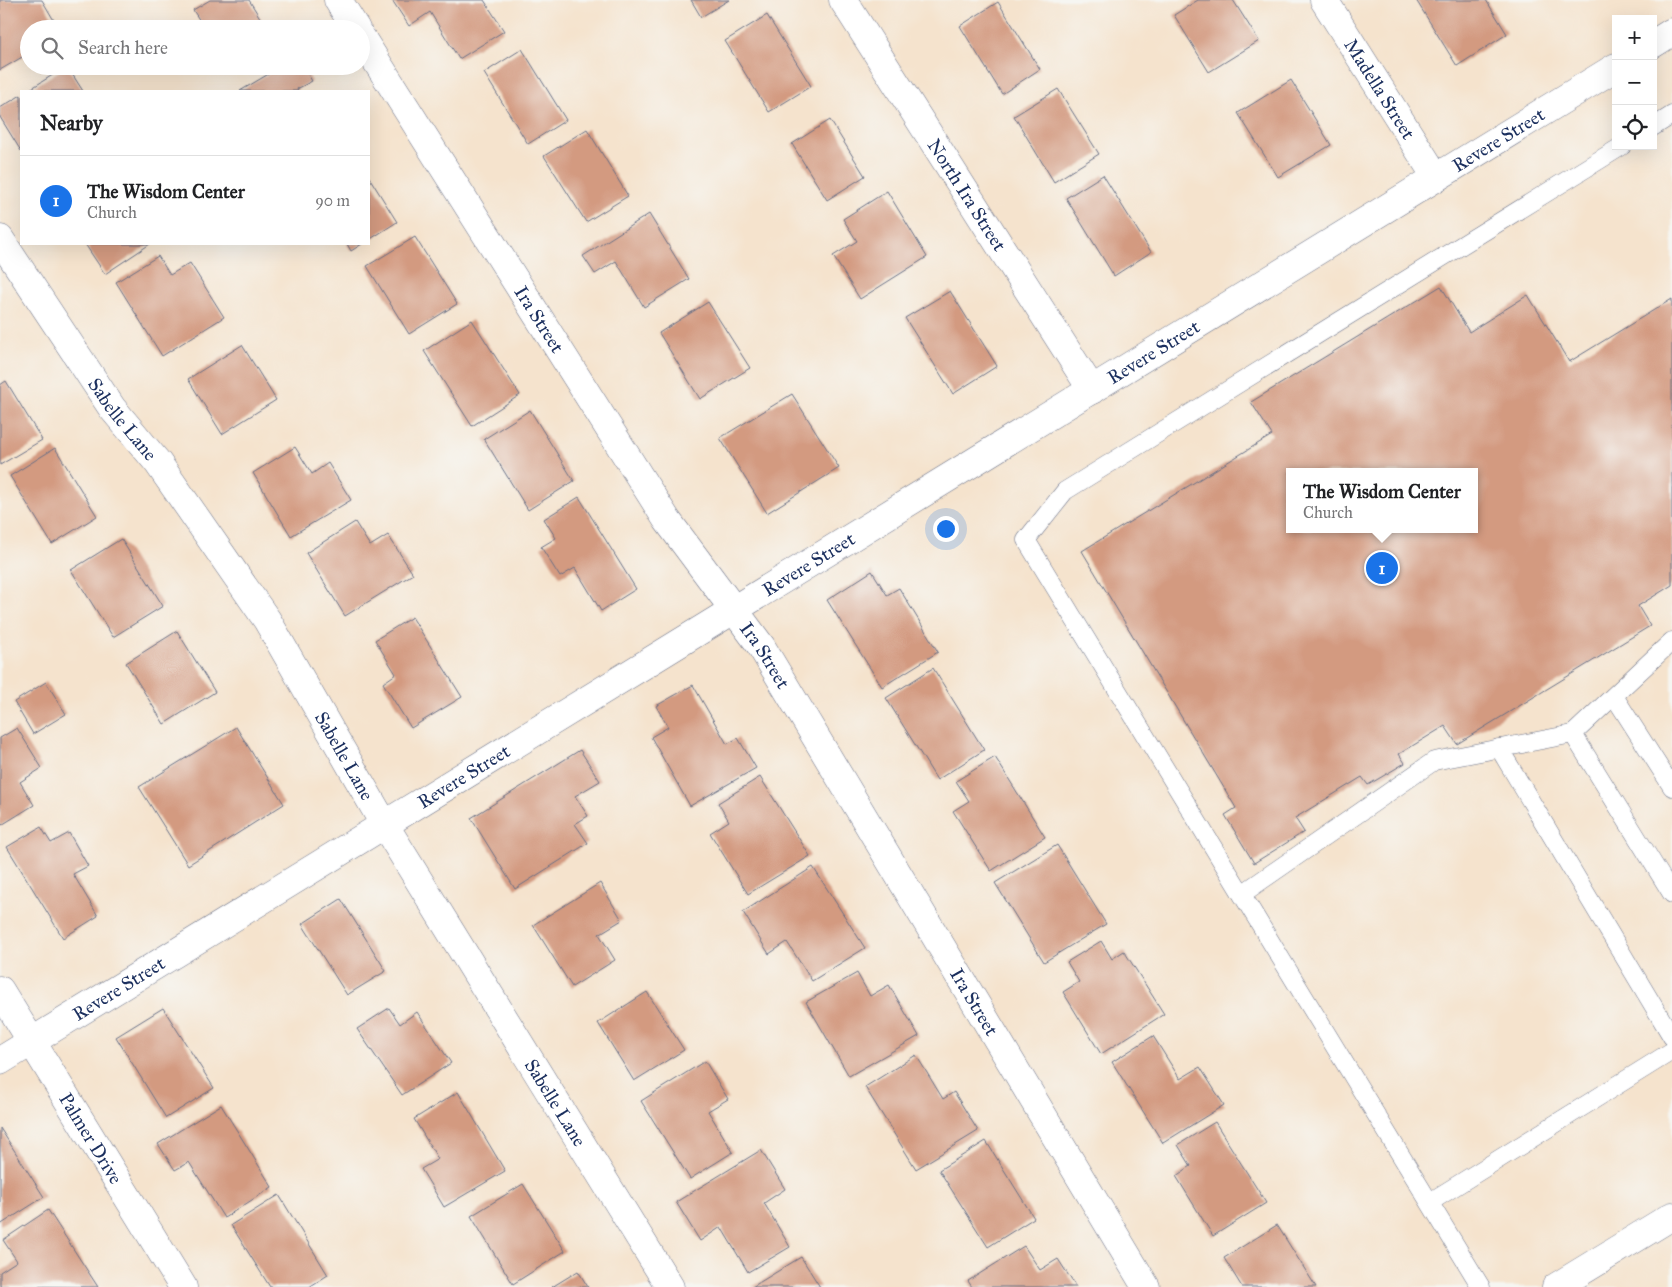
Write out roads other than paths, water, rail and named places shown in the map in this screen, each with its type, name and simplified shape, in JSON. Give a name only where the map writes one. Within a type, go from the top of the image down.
[{"type":"street","points":[[338,0],[350,20]]},
{"type":"street","name":"North Ira Street","points":[[843,0],[1092,390]]},
{"type":"street","name":"Madella Street","points":[[1324,0],[1436,177]]},
{"type":"street","points":[[1657,41],[1672,32]]},
{"type":"street","name":"Ira Street","points":[[370,51],[668,520],[761,646],[1146,1287]]},
{"type":"street","name":"Revere Street","points":[[0,1061],[1612,69]]},
{"type":"street","name":"Sabelle Lane","points":[[0,238],[112,408],[158,463],[266,620],[384,824],[670,1287]]},
{"type":"street","name":"Palmer Drive","points":[[0,990],[183,1287]]},
{"type":"street","points":[[1556,1287],[1672,1216]]},
{"type":"lane","points":[[1657,125],[1672,116]]},
{"type":"lane","points":[[1481,1287],[1026,540],[1064,490],[1616,150]]},
{"type":"lane","points":[[1242,894],[1434,761],[1573,734],[1671,643]]},
{"type":"lane","points":[[1614,696],[1672,787]]},
{"type":"lane","points":[[1573,734],[1672,894]]},
{"type":"lane","points":[[1499,748],[1672,1037]]},
{"type":"lane","points":[[1430,1202],[1672,1051]]},
{"type":"place","name":"The Wisdom Center","points":[[1382,568]]}]
